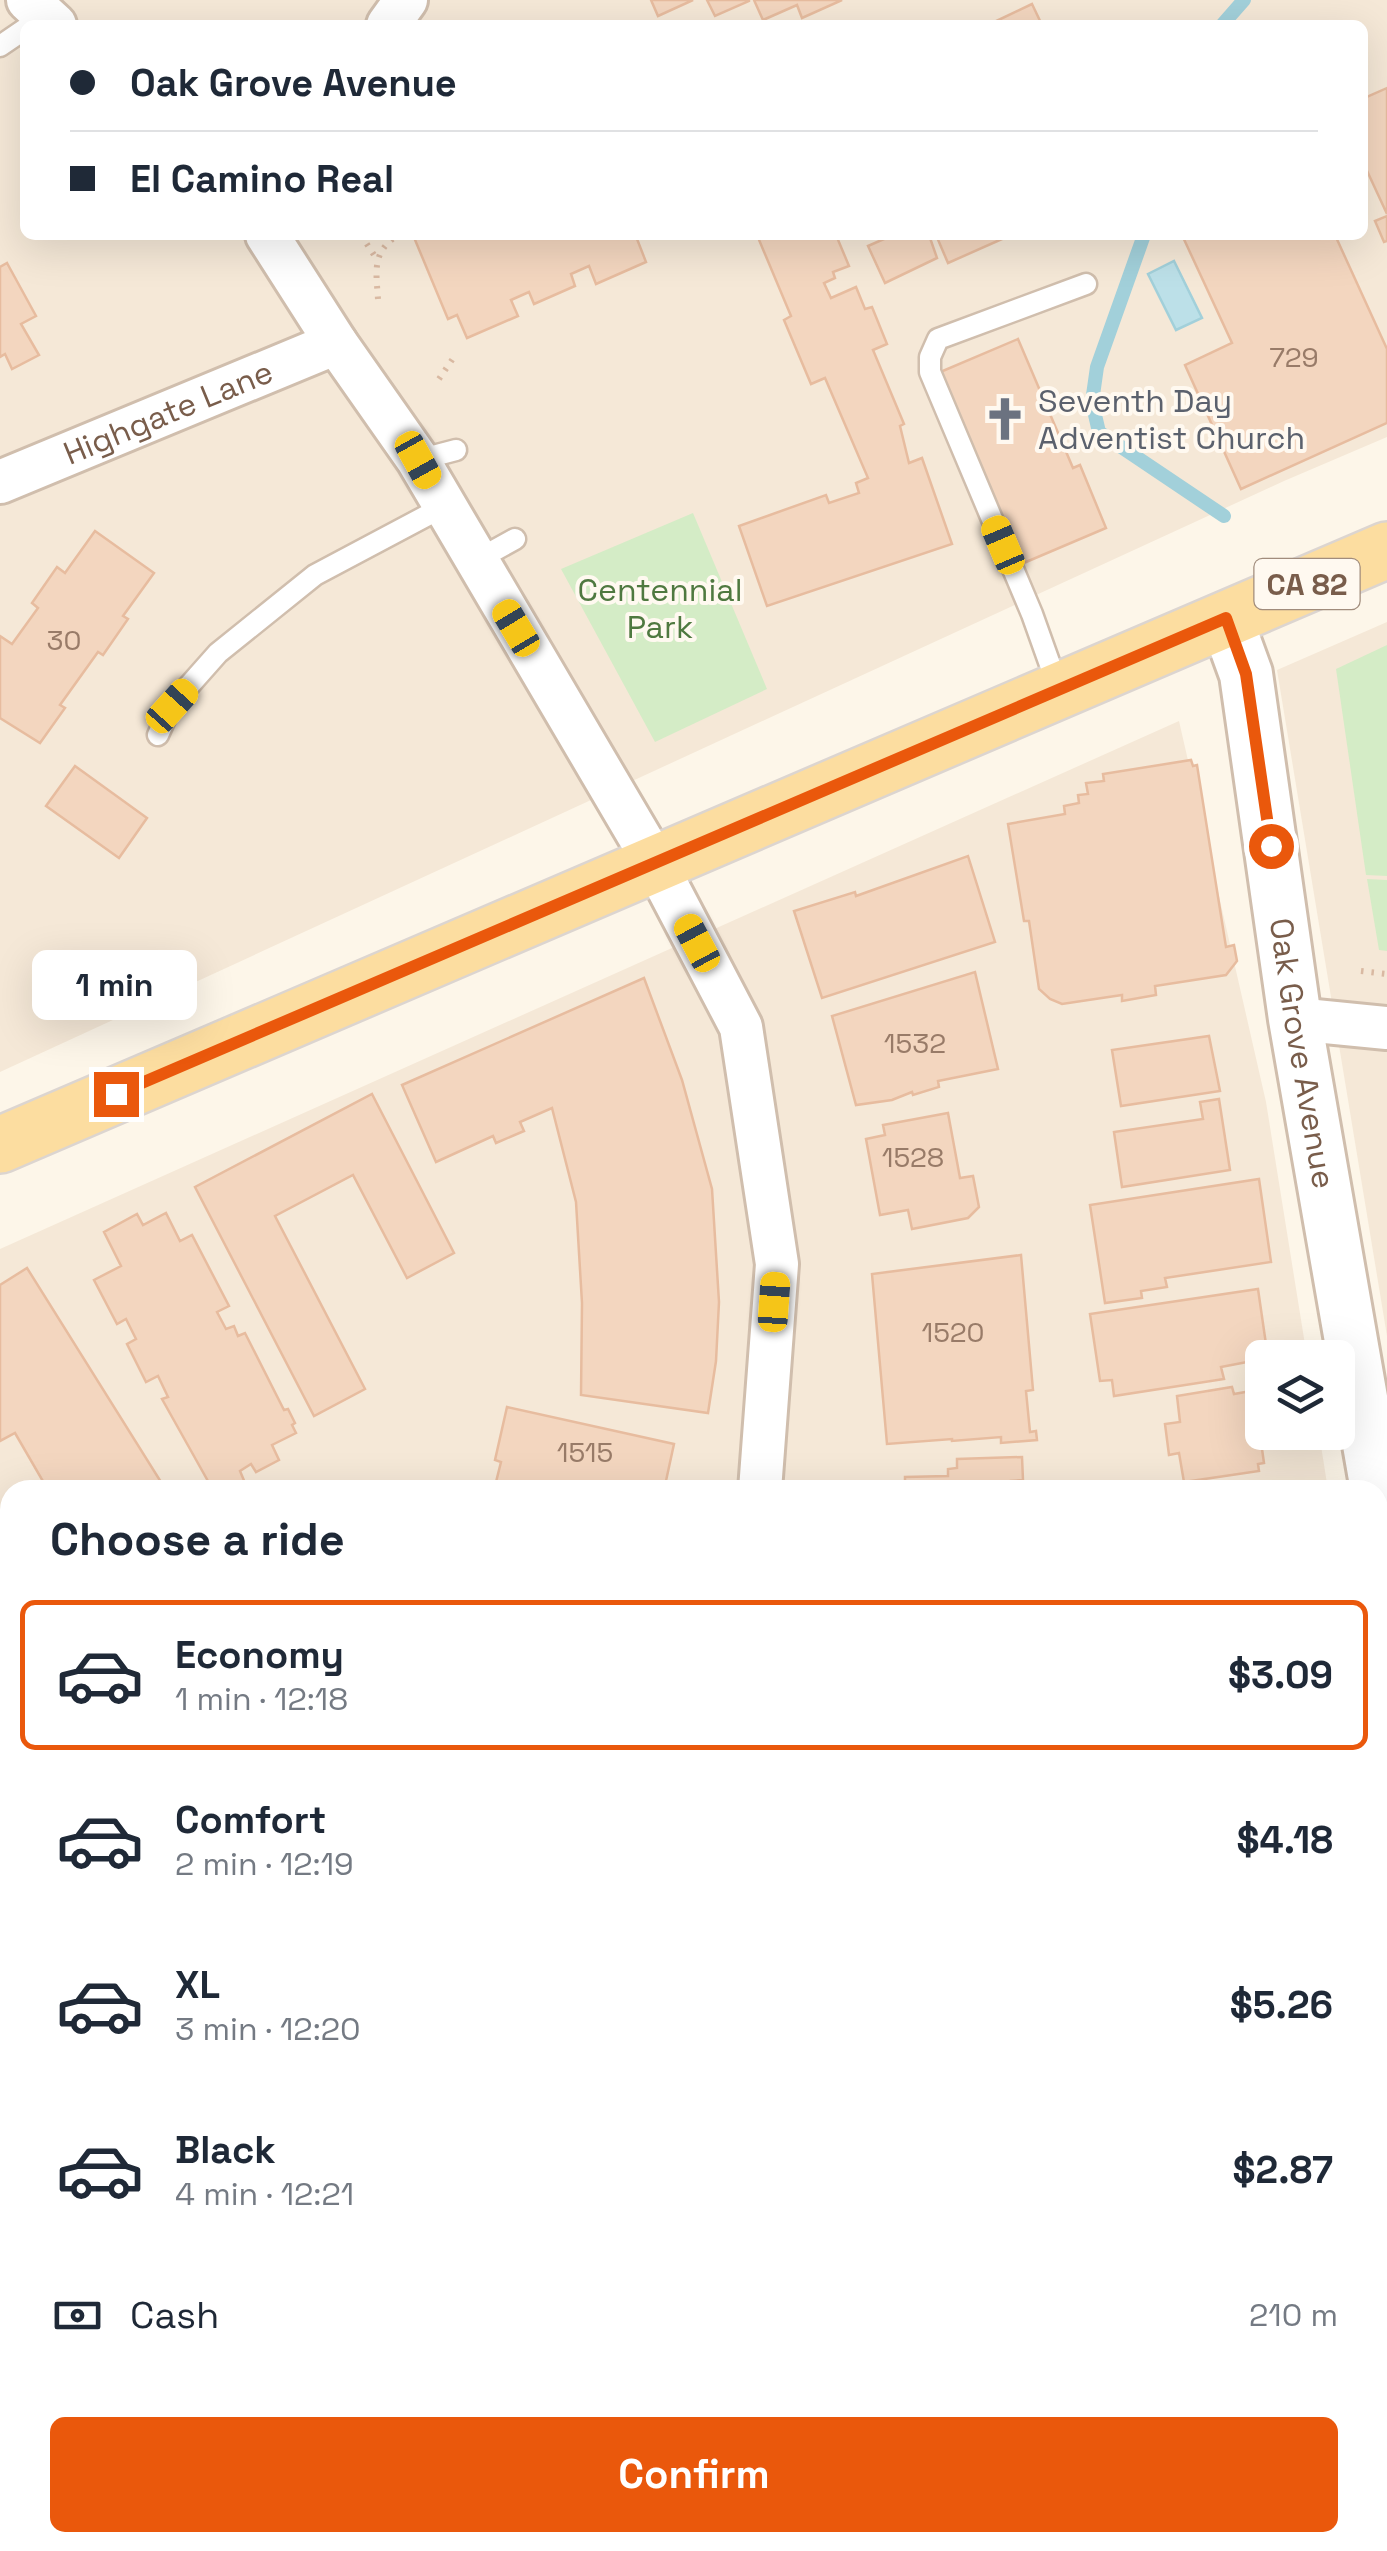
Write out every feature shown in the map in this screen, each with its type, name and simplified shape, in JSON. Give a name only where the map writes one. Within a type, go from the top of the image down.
[{"type":"main road","name":"CA 82","points":[[0,1145],[1387,550]]},
{"type":"street","points":[[271,240],[336,343],[438,455],[445,506],[655,864],[741,1027],[777,1264],[761,1480]]},
{"type":"street","name":"Highgate Lane","points":[[0,482],[336,343]]},
{"type":"street","name":"Oak Grove Avenue","points":[[1226,618],[1246,674],[1295,1019],[1375,1480]]},
{"type":"street","points":[[1295,1019],[1387,1028]]},
{"type":"lane","points":[[1060,691],[1032,614],[930,372],[930,356],[938,339],[1086,284]]},
{"type":"lane","points":[[158,735],[172,706],[218,653],[315,575],[445,506]]},
{"type":"lane","points":[[476,560],[515,539]]},
{"type":"path","points":[[364,240],[376,258],[378,298]]},
{"type":"path","points":[[376,258],[390,240]]},
{"type":"path","points":[[439,379],[456,354]]},
{"type":"path","points":[[1360,971],[1387,974]]},
{"type":"shaded area","points":[[0,0],[1387,0],[1387,437],[0,1072]]},
{"type":"shaded area","points":[[1387,622],[1387,1336],[1277,670]]},
{"type":"shaded area","points":[[1179,721],[1266,1102],[1304,1340],[1245,1340],[1245,1450],[1322,1450],[1326,1480],[0,1480],[0,1249]]},
{"type":"green space","name":"Centennial Park","points":[[693,513],[767,689],[655,742],[561,569]]},
{"type":"green space","points":[[1387,645],[1387,876],[1366,875],[1336,669]]},
{"type":"green space","points":[[1367,879],[1387,880],[1387,951],[1379,950]]},
{"type":"water","points":[[1174,261],[1202,318],[1176,330],[1148,274]]},
{"type":"building","points":[[651,0],[693,0],[658,16]]},
{"type":"building","points":[[707,0],[749,0],[749,1],[715,16]]},
{"type":"building","points":[[754,0],[842,0],[802,18],[797,5],[763,20]]},
{"type":"building","points":[[1032,4],[1040,20],[998,20]]},
{"type":"building","points":[[1387,88],[1387,214],[1368,173],[1368,96]]},
{"type":"building","points":[[1387,216],[1387,241],[1384,242],[1375,221]]},
{"type":"building","points":[[415,240],[637,240],[646,262],[596,284],[589,266],[571,274],[575,286],[534,304],[529,292],[511,300],[518,316],[467,338],[457,315],[448,319]]},
{"type":"building","points":[[759,240],[838,240],[849,266],[833,272],[835,278],[824,283],[831,298],[856,287],[865,309],[872,307],[887,344],[873,350],[904,424],[900,426],[909,463],[922,458],[952,544],[767,606],[739,526],[826,495],[829,503],[859,493],[856,483],[868,478],[825,378],[811,384],[784,320],[791,316]]},
{"type":"building","points":[[882,240],[931,240],[937,258],[885,283],[868,246]]},
{"type":"building","points":[[938,240],[1000,240],[948,263]]},
{"type":"building","points":[[1184,240],[1337,240],[1387,349],[1387,423],[1241,489],[1185,365],[1232,343]]},
{"type":"building","points":[[7,263],[36,316],[21,324],[39,355],[12,369],[5,354],[0,357],[0,267]]},
{"type":"building","name":"Seventh Day Adventist Church","points":[[1018,339],[1073,468],[1080,465],[1106,528],[1019,565],[938,373]]},
{"type":"building","points":[[95,531],[154,573],[123,616],[128,619],[103,655],[98,652],[60,705],[65,708],[40,743],[0,718],[0,636],[12,644],[38,608],[32,603],[57,567],[65,573]]},
{"type":"building","points":[[1191,760],[1193,766],[1197,765],[1226,947],[1234,945],[1237,961],[1226,975],[1155,986],[1156,995],[1122,1001],[1122,995],[1062,1004],[1050,999],[1039,989],[1008,824],[1065,814],[1064,806],[1079,803],[1078,795],[1088,794],[1086,783],[1104,781],[1103,774]]},
{"type":"building","points":[[75,766],[147,818],[119,858],[46,806]]},
{"type":"building","points":[[968,856],[995,942],[822,998],[794,911],[855,892],[856,896]]},
{"type":"building","points":[[975,972],[998,1069],[938,1081],[939,1087],[913,1095],[912,1092],[892,1100],[856,1105],[832,1016]]},
{"type":"building","points":[[644,978],[682,1080],[712,1189],[719,1302],[708,1413],[581,1395],[582,1303],[576,1202],[552,1108],[520,1122],[524,1131],[496,1143],[493,1136],[436,1162],[402,1085]]},
{"type":"building","points":[[1209,1036],[1220,1091],[1121,1106],[1112,1050]]},
{"type":"building","points":[[372,1094],[454,1253],[407,1278],[353,1175],[275,1216],[365,1389],[314,1416],[195,1187]]},
{"type":"building","points":[[1219,1099],[1230,1170],[1122,1187],[1114,1132],[1203,1119],[1200,1102]]},
{"type":"building","points":[[948,1113],[960,1178],[973,1176],[979,1207],[968,1218],[912,1229],[908,1210],[880,1215],[866,1139],[885,1135],[883,1125]]},
{"type":"building","points":[[1259,1179],[1271,1262],[1165,1278],[1167,1287],[1141,1291],[1142,1298],[1105,1303],[1090,1205]]},
{"type":"building","points":[[166,1213],[180,1241],[192,1235],[229,1306],[217,1312],[226,1329],[234,1326],[238,1336],[245,1333],[284,1410],[288,1409],[295,1423],[292,1425],[296,1433],[272,1445],[279,1460],[256,1472],[251,1464],[240,1471],[244,1480],[207,1480],[162,1399],[168,1397],[158,1376],[146,1382],[127,1344],[136,1339],[126,1319],[117,1324],[94,1280],[121,1266],[104,1232],[137,1214],[143,1225]]},
{"type":"building","points":[[1021,1255],[1033,1390],[1026,1391],[1030,1432],[1036,1431],[1037,1440],[1001,1443],[1001,1437],[887,1444],[872,1274]]},
{"type":"building","points":[[27,1268],[160,1480],[42,1480],[15,1433],[0,1441],[0,1285]]},
{"type":"building","points":[[1258,1289],[1265,1340],[1245,1340],[1245,1362],[1221,1367],[1224,1379],[1114,1396],[1112,1380],[1100,1381],[1090,1314]]},
{"type":"building","points":[[1232,1387],[1234,1394],[1245,1392],[1245,1450],[1262,1450],[1264,1463],[1258,1464],[1259,1471],[1184,1480],[1179,1453],[1169,1455],[1165,1424],[1180,1422],[1177,1396]]},
{"type":"building","points":[[507,1407],[674,1444],[666,1480],[496,1480],[501,1462],[495,1460]]},
{"type":"building","points":[[1022,1457],[1023,1480],[905,1480],[948,1476],[948,1469],[957,1468],[957,1459]]},
{"type":"waterway","points":[[1226,20],[1244,0]]},
{"type":"waterway","points":[[1142,240],[1097,367],[1092,402],[1099,432],[1224,516]]},
{"type":"place","name":"Seventh Day Adventist Church","points":[[1005,419]]},
{"type":"route","points":[[116,1094],[1226,618],[1246,674],[1271,846]]}]
